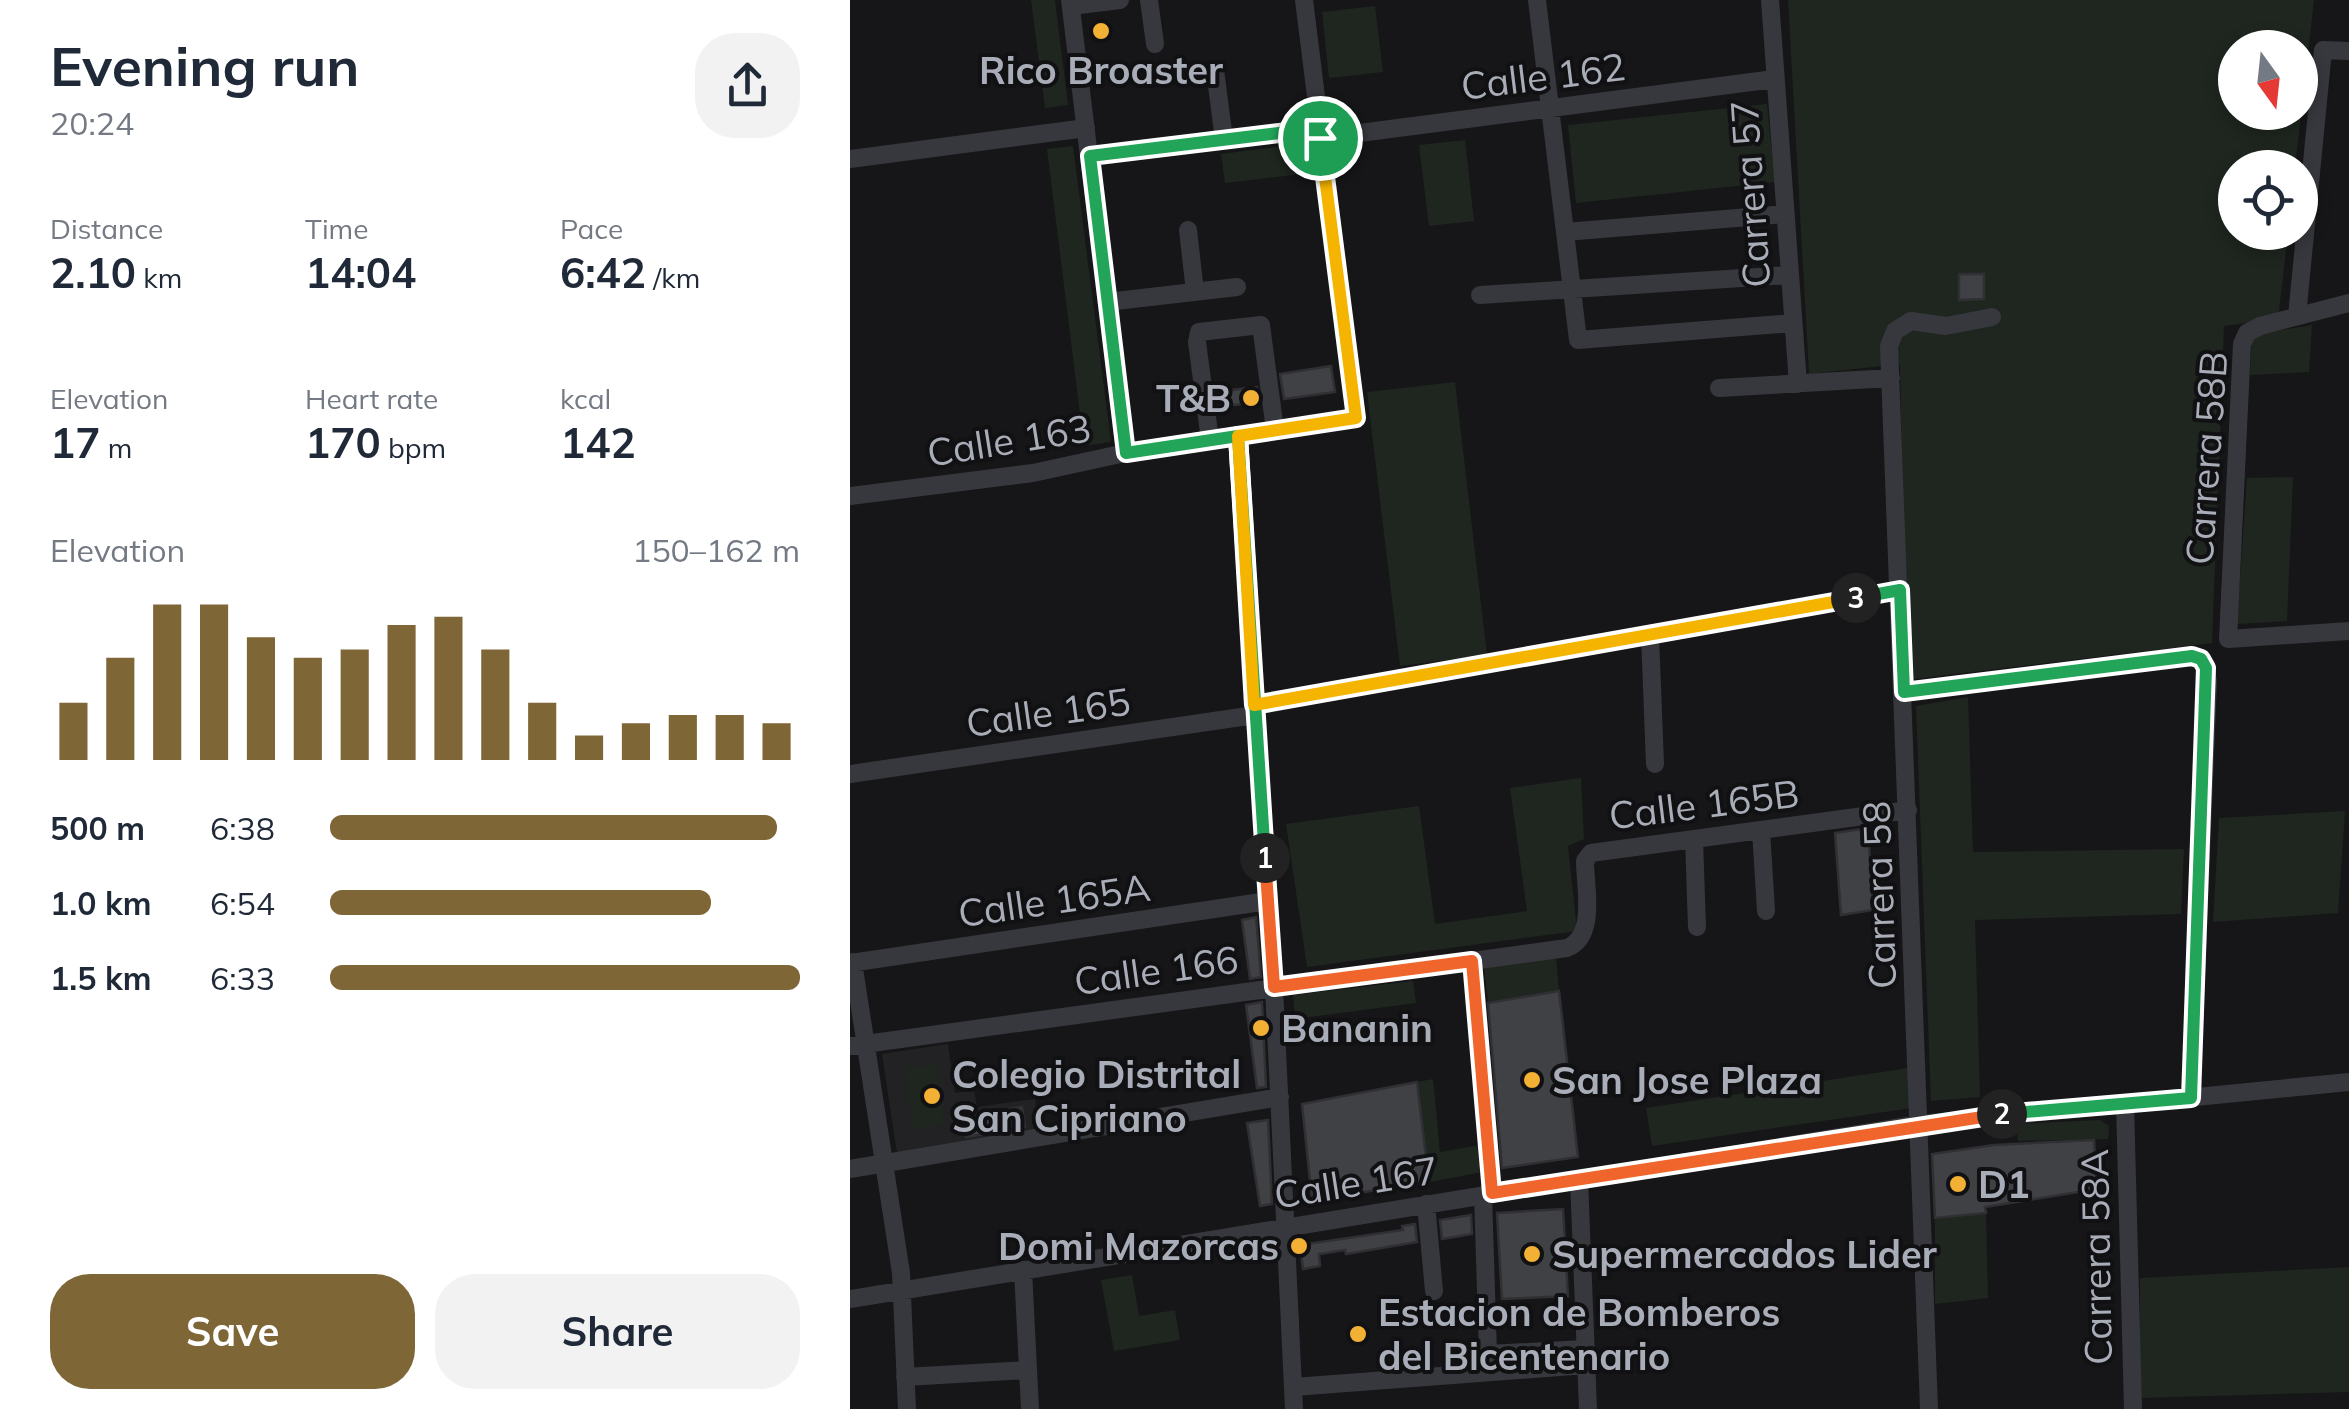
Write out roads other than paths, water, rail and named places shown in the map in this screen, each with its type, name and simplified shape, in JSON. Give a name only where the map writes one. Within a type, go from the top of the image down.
[{"type":"street","points":[[1120,0],[1071,3],[1126,453]]},
{"type":"street","points":[[1150,0],[1155,44]]},
{"type":"street","points":[[1304,0],[1320,133]]},
{"type":"street","points":[[1537,0],[1578,340],[1793,322]]},
{"type":"street","name":"Carrera 57","points":[[1770,0],[1798,384]]},
{"type":"street","points":[[2349,50],[2323,50],[2297,316],[2349,304]]},
{"type":"street","points":[[1215,70],[1224,140]]},
{"type":"street","name":"Calle 162","points":[[1090,156],[1320,133],[1430,116],[1550,108],[1774,79]]},
{"type":"street","points":[[850,159],[1086,128]]},
{"type":"street","name":"Calle 163","points":[[850,496],[1033,472],[1126,453],[1356,418],[1320,133]]},
{"type":"street","points":[[1565,232],[1784,214]]},
{"type":"street","points":[[1188,230],[1195,292]]},
{"type":"street","points":[[1480,294],[1789,275]]},
{"type":"street","points":[[1107,302],[1236,287]]},
{"type":"street","name":"Carrera 58B","points":[[2297,316],[2260,326],[2247,333],[2242,344],[2228,640],[2349,631]]},
{"type":"street","name":"Carrera 58","points":[[1929,1409],[1889,346],[1895,330],[1911,321],[1946,326],[1992,317]]},
{"type":"street","points":[[1210,440],[1197,342],[1200,332],[1261,326],[1275,430]]},
{"type":"street","points":[[1720,388],[1892,378]]},
{"type":"street","points":[[1238,436],[1274,987],[1294,1409]]},
{"type":"street","name":"Calle 165","points":[[850,774],[1255,710],[1900,590]]},
{"type":"street","points":[[1650,636],[1656,764]]},
{"type":"street","points":[[1904,692],[2192,656],[2201,659],[2208,682],[2191,1098]]},
{"type":"street","name":"Calle 165B","points":[[1472,961],[1576,945],[1585,931],[1584,861],[1592,852],[1908,810]]},
{"type":"street","points":[[1761,830],[1766,911]]},
{"type":"street","points":[[1694,839],[1697,928]]},
{"type":"street","name":"Calle 165A","points":[[851,963],[1268,902]]},
{"type":"street","points":[[1472,961],[1488,1194],[1488,1354],[1586,1357]]},
{"type":"street","name":"Calle 166","points":[[858,1045],[1472,961]]},
{"type":"street","points":[[851,963],[858,1045],[886,1163],[902,1290],[907,1409]]},
{"type":"street","name":"Calle 167","points":[[850,1299],[1920,1124],[2349,1082]]},
{"type":"street","points":[[850,1169],[1280,1097]]},
{"type":"street","name":"Carrera 58A","points":[[2125,1104],[2133,1409]]},
{"type":"street","points":[[1579,1179],[1588,1409]]},
{"type":"street","points":[[1426,1204],[1434,1291]]},
{"type":"street","points":[[1023,1270],[1030,1409]]},
{"type":"street","points":[[1294,1387],[1586,1357]]},
{"type":"street","points":[[906,1378],[1028,1370]]},
{"type":"place","name":"Rico Broaster","points":[[1101,31]]},
{"type":"place","name":"T&B","points":[[1251,398]]},
{"type":"place","name":"Bananin","points":[[1261,1028]]},
{"type":"place","name":"San Jose Plaza","points":[[1532,1080]]},
{"type":"place","name":"Colegio Distrital San Cipriano","points":[[932,1096]]},
{"type":"place","name":"D1","points":[[1958,1184]]},
{"type":"place","name":"Domi Mazorcas","points":[[1299,1246]]},
{"type":"place","name":"Supermercados Lider","points":[[1532,1254]]},
{"type":"place","name":"Estacion de Bomberos del Bicentenario","points":[[1358,1334]]}]
